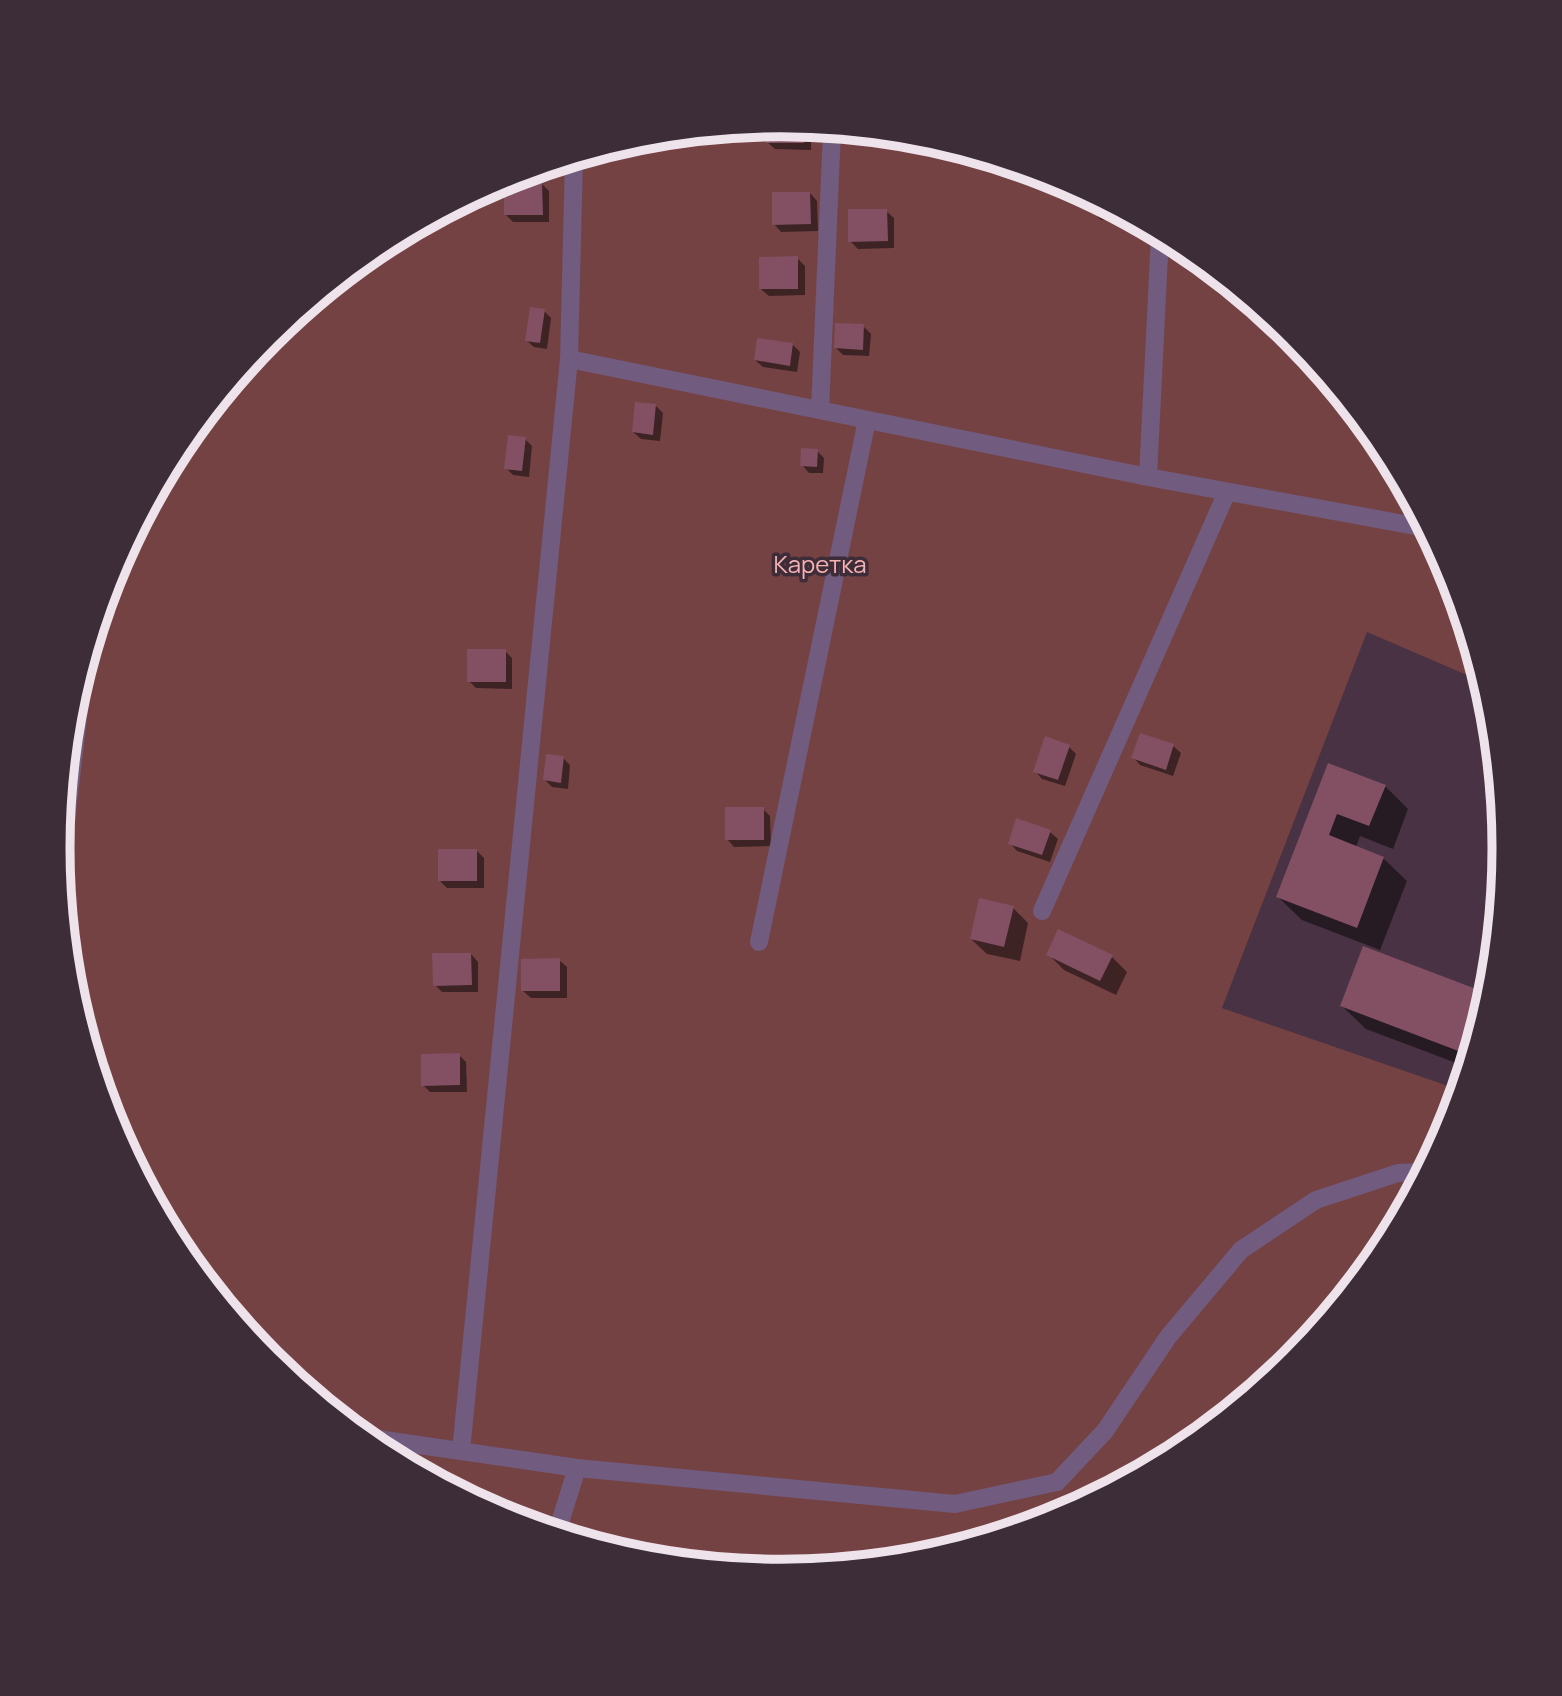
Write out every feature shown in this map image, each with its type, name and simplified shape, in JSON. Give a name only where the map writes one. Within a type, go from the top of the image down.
[{"type":"lane","points":[[820,410],[832,139]]},
{"type":"lane","points":[[461,1451],[569,359],[574,168]]},
{"type":"lane","points":[[1148,477],[1159,247]]},
{"type":"lane","points":[[569,359],[1148,477],[1415,526]]},
{"type":"lane","points":[[759,942],[867,420]]},
{"type":"lane","points":[[1042,911],[1227,492]]},
{"type":"lane","points":[[388,1441],[577,1468],[955,1504],[1057,1482],[1105,1431],[1168,1337],[1241,1250],[1316,1200],[1398,1173],[1414,1172]]},
{"type":"lane","points":[[560,1523],[577,1468]]},
{"type":"shaded area","points":[[1367,631],[1471,677],[1486,755],[1492,848],[1490,895],[1478,987],[1468,1032],[1450,1087],[1222,1008]]},
{"type":"green space","name":"Каретка","points":[[781,137],[874,143],[965,161],[1010,175],[1095,210],[1176,257],[1250,313],[1316,379],[1345,415],[1397,492],[1438,576],[1468,664],[1471,677],[1367,632],[1222,1008],[1450,1087],[1419,1162],[1397,1204],[1345,1281],[1284,1351],[1214,1412],[1136,1464],[1053,1505],[965,1535],[874,1553],[781,1559],[688,1553],[597,1535],[552,1521],[509,1505],[425,1464],[348,1412],[312,1383],[246,1317],[217,1281],[165,1204],[143,1162],[124,1120],[94,1032],[76,941],[72,895],[70,848],[76,755],[94,664],[108,619],[124,576],[165,492],[217,415],[246,379],[312,313],[348,284],[426,232],[467,210],[509,191],[597,161],[688,143],[734,139]]},
{"type":"building","points":[[765,138],[804,138],[804,143],[765,143]]},
{"type":"building","points":[[533,182],[542,182],[543,215],[504,215],[504,193]]},
{"type":"building","points":[[772,192],[810,192],[811,224],[772,225]]},
{"type":"building","points":[[848,209],[887,209],[888,241],[848,242]]},
{"type":"building","points":[[798,256],[798,289],[759,289],[759,257]]},
{"type":"building","points":[[530,307],[545,309],[540,343],[525,341]]},
{"type":"building","points":[[835,323],[864,324],[863,350],[834,348]]},
{"type":"building","points":[[757,338],[793,343],[790,366],[754,360]]},
{"type":"building","points":[[635,402],[656,404],[653,435],[632,432]]},
{"type":"building","points":[[508,435],[526,437],[522,471],[504,469]]},
{"type":"building","points":[[801,448],[818,449],[817,467],[800,466]]},
{"type":"building","points":[[467,649],[506,649],[506,682],[467,682]]},
{"type":"building","points":[[1140,733],[1174,744],[1166,770],[1131,758]]},
{"type":"building","points":[[1045,736],[1070,745],[1058,780],[1033,772]]},
{"type":"building","points":[[546,754],[564,756],[561,783],[543,780]]},
{"type":"building","points":[[1328,763],[1386,785],[1369,826],[1337,814],[1329,835],[1384,857],[1357,928],[1276,897]]},
{"type":"building","points":[[725,807],[764,807],[764,840],[725,840]]},
{"type":"building","points":[[1016,818],[1051,830],[1042,855],[1008,844]]},
{"type":"building","points":[[438,849],[477,849],[477,881],[438,881]]},
{"type":"building","points":[[979,898],[1014,906],[1004,947],[970,939]]},
{"type":"building","points":[[1058,929],[1113,955],[1100,981],[1046,955]]},
{"type":"building","points":[[1363,946],[1477,990],[1461,1052],[1340,1006]]},
{"type":"building","points":[[432,953],[471,953],[472,985],[433,986]]},
{"type":"building","points":[[560,958],[560,991],[521,991],[521,959]]},
{"type":"building","points":[[460,1053],[460,1085],[421,1086],[421,1054]]}]
